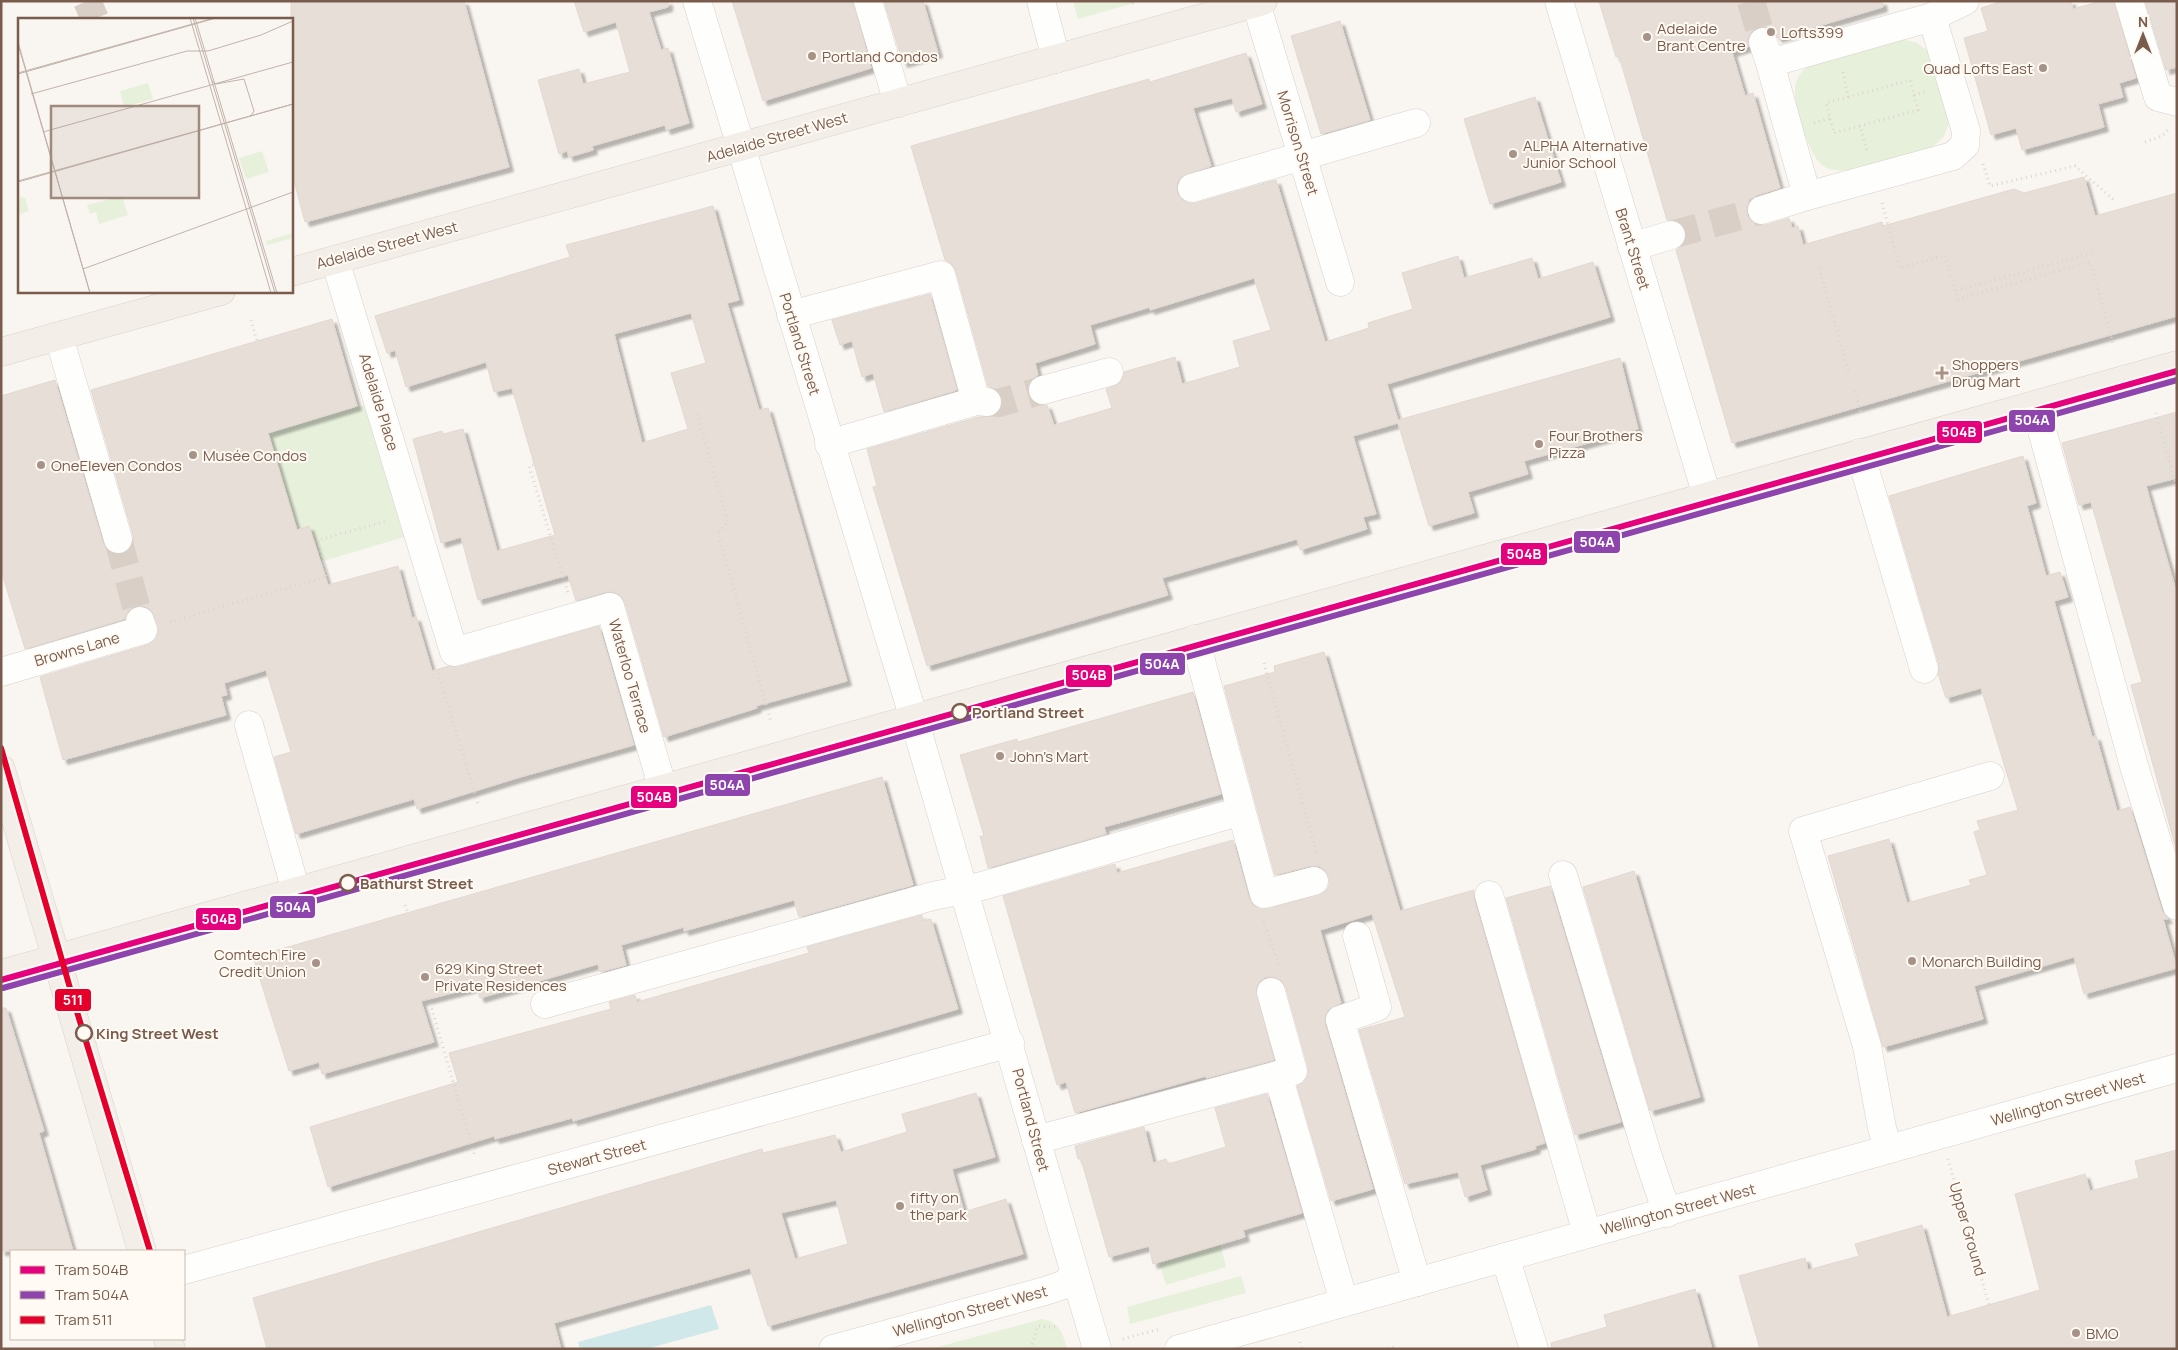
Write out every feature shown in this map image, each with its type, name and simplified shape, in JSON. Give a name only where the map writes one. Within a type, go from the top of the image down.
[{"type":"main road","name":"Adelaide Street West","points":[[292,272],[1260,2]]},
{"type":"main road","points":[[1,352],[60,336],[177,297],[214,292]]},
{"type":"main road","points":[[1,974],[2177,365]]},
{"type":"main road","points":[[1,769],[142,1250]]},
{"type":"street","name":"Portland Street","points":[[697,1],[829,444],[914,719],[963,890],[1010,1043],[1074,1276],[1097,1349]]},
{"type":"street","points":[[868,1],[898,103]]},
{"type":"street","points":[[1041,1],[1056,59]]},
{"type":"street","name":"Brant Street","points":[[1559,1],[1707,496]]},
{"type":"street","points":[[1808,196],[1767,53],[1932,16],[1965,1]]},
{"type":"street","points":[[2129,1],[2158,97],[2174,114]]},
{"type":"street","name":"Morrison Street","points":[[1260,2],[1302,158],[1340,282]]},
{"type":"street","points":[[1762,210],[1953,156],[1966,145],[1966,131],[1932,16]]},
{"type":"street","points":[[1192,188],[1416,124]]},
{"type":"street","points":[[1632,247],[1671,235]]},
{"type":"street","name":"Adelaide Place","points":[[335,260],[454,652]]},
{"type":"street","points":[[791,316],[941,275],[982,401],[829,444]]},
{"type":"street","points":[[60,336],[118,539]]},
{"type":"street","points":[[1043,390],[1109,372]]},
{"type":"street","points":[[2035,405],[2138,779],[2177,906]]},
{"type":"street","points":[[1860,453],[1924,669]]},
{"type":"street","name":"Waterloo Terrace","points":[[454,652],[575,617],[613,601],[663,789]]},
{"type":"street","name":"Browns Lane","points":[[1,672],[141,625]]},
{"type":"street","points":[[1196,639],[1264,894],[1316,868]]},
{"type":"street","points":[[249,725],[296,891]]},
{"type":"street","points":[[1888,1149],[1882,1128],[1867,1046],[1803,831],[1990,776]]},
{"type":"street","points":[[545,1004],[933,896],[963,890],[1230,814]]},
{"type":"street","points":[[1563,875],[1667,1213]]},
{"type":"street","points":[[1489,895],[1588,1233]]},
{"type":"street","points":[[1357,936],[1378,1007],[1340,1020],[1417,1282]]},
{"type":"street","points":[[1036,1140],[1293,1071],[1272,994]]},
{"type":"street","name":"Stewart Street","points":[[185,1270],[1010,1043]]},
{"type":"street","name":"Wellington Street West","points":[[1179,1349],[2177,1068]]},
{"type":"street","points":[[1278,1075],[1344,1302]]},
{"type":"street","points":[[1505,1257],[1534,1349]]},
{"type":"street","name":"Wellington Street West","points":[[834,1349],[1045,1291],[1064,1285],[1074,1276]]},
{"type":"path","points":[[1848,97],[1842,72],[1851,70]]},
{"type":"path","points":[[1910,80],[1918,110],[1834,133],[1826,103],[1848,97],[1910,80]]},
{"type":"path","points":[[1914,95],[1925,92]]},
{"type":"path","points":[[2144,142],[2162,136],[2174,114]]},
{"type":"path","points":[[1818,122],[1830,118]]},
{"type":"path","points":[[1860,126],[1900,268],[1945,255],[1958,299],[2090,262]]},
{"type":"path","points":[[1966,145],[1982,162],[1990,186],[2075,166],[2115,201]]},
{"type":"path","points":[[1956,291],[2094,252],[2090,262],[2113,343]]},
{"type":"path","points":[[1818,268],[1849,373]]},
{"type":"path","points":[[251,320],[257,340]]},
{"type":"path","points":[[1855,391],[1861,414]]},
{"type":"path","points":[[2156,413],[2177,489]]},
{"type":"path","points":[[698,414],[728,522],[718,534],[771,722]]},
{"type":"path","points":[[533,464],[529,466],[575,617]]},
{"type":"path","points":[[141,625],[328,576],[318,540],[390,520]]},
{"type":"path","points":[[454,652],[433,657],[478,804]]},
{"type":"path","points":[[1264,663],[1316,868]]},
{"type":"path","points":[[405,904],[408,914]]},
{"type":"path","points":[[1261,916],[1280,968],[1284,988],[1272,994]]},
{"type":"path","points":[[429,999],[476,1157]]},
{"type":"path","name":"Upper Ground","points":[[1947,1154],[1989,1305]]},
{"type":"path","points":[[1031,1349],[1038,1326],[1055,1327]]},
{"type":"path","points":[[1388,1349],[1394,1347]]},
{"type":"green space","points":[[1073,1],[1141,1],[1078,19]]},
{"type":"green space","points":[[1901,39],[1917,43],[1931,54],[1948,113],[1949,123],[1944,136],[1931,149],[1849,170],[1826,168],[1816,158],[1807,140],[1795,97],[1796,82],[1810,64]]},
{"type":"green space","points":[[364,405],[404,537],[320,562],[309,526],[297,530],[268,433]]},
{"type":"green space","points":[[1220,1244],[1226,1267],[1166,1285],[1159,1262]]},
{"type":"green space","points":[[1241,1276],[1246,1293],[1130,1324],[1127,1307]]},
{"type":"green space","points":[[1042,1319],[1053,1322],[1056,1325],[1062,1333],[1067,1349],[930,1349]]},
{"type":"water","points":[[711,1305],[719,1329],[646,1349],[580,1349],[578,1342]]},
{"type":"building","points":[[291,1],[464,1],[509,167],[305,222],[292,174]]},
{"type":"building","points":[[574,1],[668,1],[668,7],[649,12],[661,50],[668,48],[689,123],[666,130],[665,125],[592,146],[593,150],[569,157],[567,151],[559,154],[538,80],[579,69],[583,84],[630,72],[616,22],[584,32]]},
{"type":"building","name":"Portland Condos","points":[[732,1],[853,1],[871,68],[763,101]]},
{"type":"building","points":[[884,1],[923,1],[938,53],[903,63]]},
{"type":"building","points":[[1599,1],[1882,1],[1883,7],[1778,38],[1773,30],[1766,27],[1758,27],[1752,31],[1748,38],[1748,47],[1732,52],[1745,96],[1753,93],[1780,188],[1757,195],[1750,200],[1747,207],[1747,215],[1751,221],[1758,225],[1766,225],[1789,218],[1792,228],[1798,226],[1803,245],[1882,222],[1883,226],[2014,189],[2024,193],[2084,177],[2095,216],[2177,193],[2177,316],[1732,443],[1676,250],[1682,246],[1686,239],[1686,231],[1681,223],[1667,220],[1619,56],[1616,57]]},
{"type":"building","name":"Quad Lofts East","points":[[2003,1],[2071,1],[2073,9],[2101,1],[2114,1],[2136,78],[2119,83],[2123,97],[2098,104],[2104,127],[2022,150],[2016,128],[1991,135],[1964,38],[1988,31],[1981,8]]},
{"type":"building","points":[[2145,1],[2177,1],[2177,67],[2166,70]]},
{"type":"building","points":[[1340,21],[1370,120],[1321,134],[1291,36]]},
{"type":"building","points":[[1246,53],[1262,104],[1236,112],[1232,98],[1193,108],[1211,166],[1181,177],[1177,184],[1177,192],[1182,200],[1188,203],[1196,203],[1276,180],[1325,342],[1369,328],[1368,323],[1413,309],[1402,273],[1458,256],[1464,278],[1532,258],[1538,279],[1593,262],[1610,317],[1387,384],[1398,420],[1620,358],[1638,429],[1524,461],[1528,474],[1468,492],[1474,513],[1429,526],[1398,423],[1353,436],[1376,514],[1363,517],[1367,529],[1300,550],[1297,539],[1162,578],[1168,595],[927,666],[873,487],[877,486],[867,449],[978,417],[993,416],[1000,411],[1003,403],[1001,395],[988,386],[956,271],[952,264],[945,260],[911,146],[1149,79],[1150,82]],"holes":[[[1254,278],[1271,330],[1233,341],[1240,367],[1182,384],[1175,357],[1124,372],[1120,383],[1106,389],[1112,408],[1054,425],[1047,405],[1039,405],[1032,401],[1028,395],[1028,386],[1032,379],[1038,375],[1035,363],[1095,344],[1090,325],[1150,307],[1150,310]]]},
{"type":"building","points":[[1535,97],[1561,182],[1490,204],[1464,119]]},
{"type":"building","points":[[713,206],[739,300],[727,303],[759,410],[768,408],[847,681],[756,706],[757,708],[664,737],[625,603],[621,596],[614,592],[606,592],[576,601],[568,575],[478,600],[461,537],[441,543],[413,439],[442,431],[443,434],[463,429],[497,551],[555,535],[512,388],[494,392],[486,362],[406,387],[395,350],[387,353],[375,316],[570,257],[566,245]],"holes":[[[691,313],[706,363],[671,373],[688,429],[642,443],[614,334]]]},
{"type":"building","points":[[930,294],[957,390],[884,412],[873,373],[862,377],[852,341],[840,345],[832,320]]},
{"type":"building","points":[[332,319],[357,406],[268,433],[297,530],[309,526],[328,585],[398,566],[412,618],[416,617],[432,671],[449,666],[458,667],[599,626],[634,745],[417,809],[414,799],[296,834],[274,757],[291,752],[266,670],[224,683],[227,695],[221,696],[226,715],[63,760],[40,677],[147,645],[155,640],[158,626],[150,609],[144,606],[136,606],[128,611],[125,619],[25,649],[1,570],[1,396],[55,380],[103,543],[108,551],[122,554],[130,549],[133,535],[91,390]]},
{"type":"building","points":[[2177,412],[2177,478],[2146,486],[2177,594],[2177,852],[2131,685],[2142,682],[2091,502],[2079,505],[2062,443]]},
{"type":"building","points":[[2023,456],[2036,503],[2027,506],[2046,576],[2060,572],[2068,597],[2054,601],[2092,737],[2096,736],[2117,811],[2130,807],[2162,911],[2168,919],[2163,919],[2177,968],[2084,994],[2074,957],[1974,986],[1983,1019],[1883,1047],[1828,856],[1889,839],[1907,903],[1971,885],[1969,880],[1987,875],[1974,832],[1980,830],[1977,821],[2018,810],[1981,688],[1946,698],[1938,674],[1939,665],[1889,496]]},
{"type":"building","points":[[1324,652],[1400,911],[1474,890],[1474,899],[1545,1143],[1535,1146],[1536,1149],[1480,1165],[1487,1190],[1465,1197],[1458,1172],[1405,1184],[1359,1030],[1405,1017],[1372,914],[1320,930],[1341,1003],[1328,1010],[1325,1024],[1373,1189],[1331,1201],[1297,1086],[1304,1082],[1308,1075],[1308,1067],[1286,988],[1282,981],[1274,977],[1266,977],[1260,981],[1256,989],[1274,1060],[1206,1078],[1206,1076],[1075,1113],[1066,1082],[1057,1085],[1003,896],[1115,864],[1117,873],[1233,840],[1249,898],[1253,905],[1259,909],[1268,909],[1325,892],[1329,886],[1329,878],[1325,870],[1319,866],[1310,866],[1275,875],[1224,686],[1275,672],[1274,666]]},
{"type":"building","points":[[1193,692],[1221,794],[1104,827],[1106,834],[988,868],[980,836],[984,836],[960,755],[1017,739],[1018,742]]},
{"type":"building","points":[[882,777],[913,885],[799,917],[794,900],[684,931],[684,927],[621,945],[626,965],[600,972],[598,964],[480,998],[476,987],[421,1001],[434,1042],[322,1074],[319,1062],[289,1071],[253,957]]},
{"type":"building","points":[[1634,871],[1700,1097],[1650,1111],[1583,887]]},
{"type":"building","points":[[1550,886],[1621,1122],[1575,1135],[1506,898]]},
{"type":"building","points":[[922,915],[923,921],[931,919],[958,1009],[573,1121],[572,1118],[495,1139],[494,1136],[328,1187],[310,1127],[458,1082],[449,1053],[611,1009],[609,1002],[635,995],[637,1002],[809,953],[807,947]]},
{"type":"building","points":[[1,1008],[6,1008],[44,1131],[39,1133],[73,1250],[1,1251]]},
{"type":"building","points":[[976,1093],[995,1157],[952,1169],[964,1212],[1006,1199],[1023,1254],[768,1326],[750,1268],[554,1323],[561,1349],[267,1349],[253,1298],[762,1149],[763,1153],[835,1135],[841,1152],[907,1132],[902,1114]],"holes":[[[836,1200],[848,1244],[795,1259],[781,1213]]]},
{"type":"building","points":[[1267,1094],[1302,1213],[1243,1230],[1245,1237],[1153,1264],[1149,1246],[1109,1257],[1081,1159],[1078,1159],[1075,1146],[1144,1127],[1153,1163],[1166,1159],[1168,1164],[1226,1147],[1215,1108]]},
{"type":"building","points":[[2177,1150],[2177,1349],[1760,1349],[1739,1276],[1805,1258],[1808,1270],[1859,1256],[1855,1244],[1922,1225],[1947,1317],[2040,1290],[2015,1194],[2085,1174],[2090,1191],[2139,1178],[2135,1161]]},
{"type":"building","points":[[1695,1289],[1712,1349],[1552,1349],[1551,1343],[1607,1327],[1604,1315]]},
{"type":"tunnel","points":[[87,1],[95,18]]},
{"type":"tunnel","points":[[1751,1],[1763,42]]},
{"type":"tunnel","points":[[1671,235],[1762,210]]},
{"type":"tunnel","points":[[987,402],[999,403],[1043,390]]},
{"type":"tunnel","points":[[118,539],[140,621]]},
{"type":"tram line","name":"504B","points":[[1,980],[2177,371]]},
{"type":"tram line","name":"504A","points":[[3,988],[2177,380]]},
{"type":"tram line","name":"511","points":[[1,748],[74,1002],[150,1250]]},
{"type":"place","name":"Lofts399","points":[[1771,32]]},
{"type":"place","name":"Adelaide Brant Centre","points":[[1647,37]]},
{"type":"place","name":"Portland Condos","points":[[812,56]]},
{"type":"place","name":"Quad Lofts East","points":[[2043,68]]},
{"type":"place","name":"ALPHA Alternative Junior School","points":[[1513,154]]},
{"type":"place","name":"Shoppers Drug Mart","points":[[1942,373]]},
{"type":"place","name":"Four Brothers Pizza","points":[[1539,444]]},
{"type":"place","name":"Musée Condos","points":[[193,455]]},
{"type":"place","name":"OneEleven Condos","points":[[41,465]]},
{"type":"place","name":"Portland Street","points":[[960,712]]},
{"type":"place","name":"John's Mart","points":[[1000,756]]},
{"type":"place","name":"Bathurst Street","points":[[348,883]]},
{"type":"place","name":"Monarch Building","points":[[1912,961]]},
{"type":"place","name":"Comtech Fire Credit Union","points":[[316,963]]},
{"type":"place","name":"629 King Street Private Residences","points":[[425,977]]},
{"type":"place","name":"King Street West","points":[[84,1033]]},
{"type":"place","name":"fifty on the park","points":[[900,1206]]},
{"type":"place","name":"BMO","points":[[2076,1333]]}]
